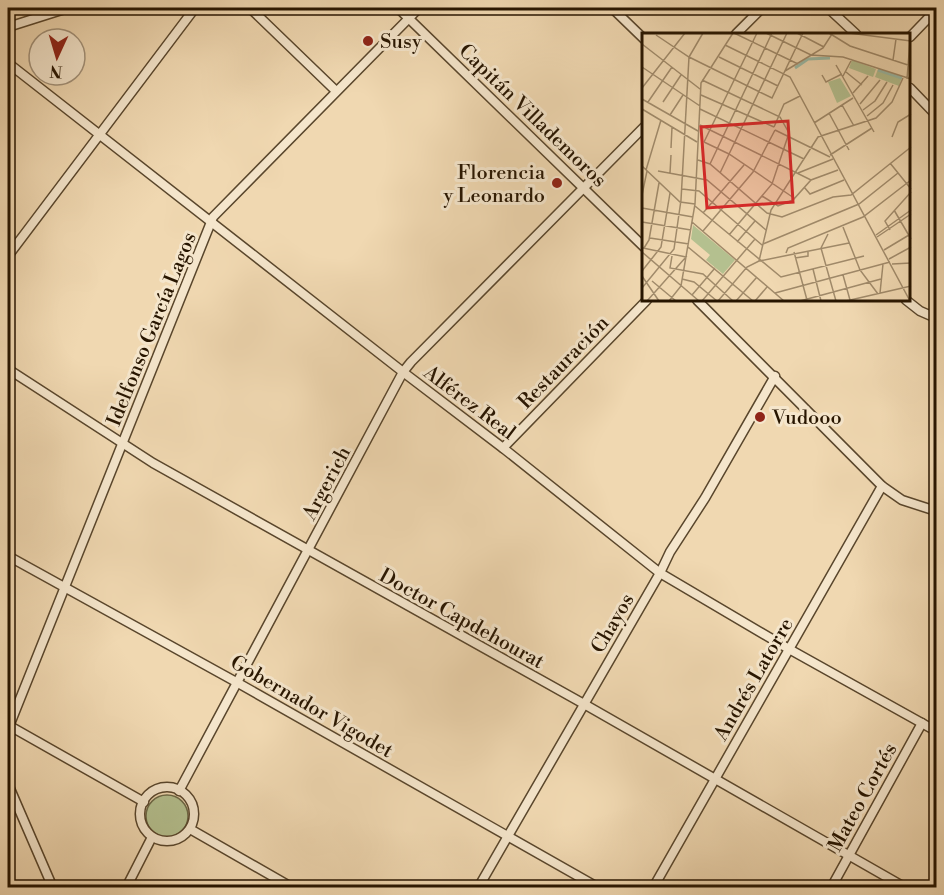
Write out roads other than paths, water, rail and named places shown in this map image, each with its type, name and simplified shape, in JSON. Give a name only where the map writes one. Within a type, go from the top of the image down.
[{"type":"street","points":[[8,27],[68,8]]},
{"type":"street","points":[[8,256],[195,8]]},
{"type":"street","points":[[250,8],[336,91]]},
{"type":"street","name":"Capitán Villademoros","points":[[398,8],[642,246]]},
{"type":"street","name":"Idelfonso García Lagos","points":[[8,727],[216,213],[419,8]]},
{"type":"street","points":[[612,8],[642,37]]},
{"type":"street","points":[[737,33],[762,8]]},
{"type":"street","points":[[828,8],[854,33]]},
{"type":"street","points":[[911,35],[936,10]]},
{"type":"street","name":"Alférez Real","points":[[8,63],[660,573],[789,649],[936,731]]},
{"type":"street","points":[[911,90],[936,115]]},
{"type":"street","name":"Argerich","points":[[179,790],[403,372],[642,129]]},
{"type":"street","name":"Restauración","points":[[503,448],[645,302]]},
{"type":"street","points":[[699,302],[882,486],[902,500],[936,511]]},
{"type":"street","points":[[909,302],[936,318]]},
{"type":"street","name":"Doctor Capdehourat","points":[[8,369],[123,444],[906,888]]},
{"type":"street","name":"Chayos","points":[[478,888],[670,552],[705,498],[775,376]]},
{"type":"street","name":"Andrés Latorre","points":[[653,888],[882,486]]},
{"type":"street","name":"Gobernador Vigodet","points":[[8,556],[238,683],[599,888]]},
{"type":"street","name":"Mateo Cortés","points":[[831,888],[922,723]]},
{"type":"street","points":[[8,727],[144,802]]},
{"type":"street","points":[[8,784],[52,888]]},
{"type":"street","points":[[172,788],[179,790],[187,796],[194,812],[194,821],[190,829],[177,840],[160,840],[152,837],[147,832],[141,817],[144,802],[155,790],[172,788]]},
{"type":"street","points":[[190,829],[293,888]]},
{"type":"street","points":[[126,888],[152,837]]},
{"type":"place","name":"Susy","points":[[368,41]]},
{"type":"place","name":"Florencia y Leonardo","points":[[557,183]]},
{"type":"place","name":"Vudooo","points":[[760,417]]}]
